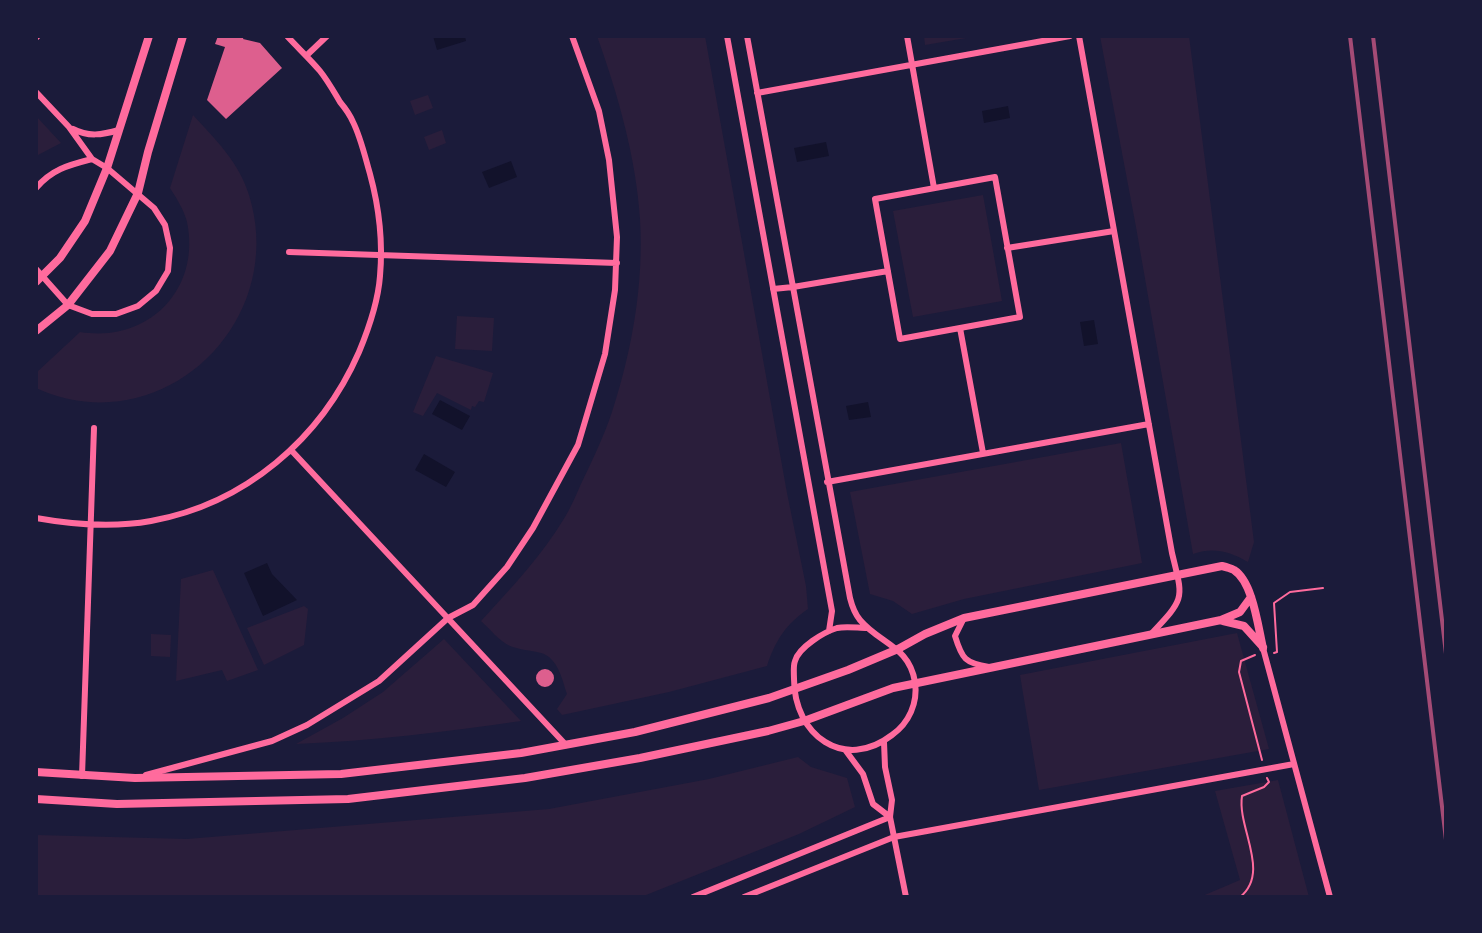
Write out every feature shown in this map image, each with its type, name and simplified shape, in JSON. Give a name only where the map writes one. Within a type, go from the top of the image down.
[{"type":"street","points":[[36,92],[69,127],[92,159],[107,168],[138,193],[154,208],[165,225],[170,248],[168,271],[156,291],[138,306],[116,314],[92,314],[68,305],[38,275],[60,258],[85,221],[107,168],[149,36]]},
{"type":"street","points":[[36,331],[68,305],[110,251],[138,193],[183,36]]},
{"type":"street","points":[[36,518],[68,524],[112,526],[151,521],[219,499],[244,486],[291,450],[320,420],[352,367],[368,331],[380,277],[377,202],[354,122],[320,71],[287,36]]},
{"type":"street","points":[[306,56],[327,36]]},
{"type":"street","points":[[135,778],[272,741],[307,725],[379,681],[448,618],[473,605],[507,567],[533,528],[578,445],[605,354],[615,290],[617,237],[609,160],[599,111],[572,36]]},
{"type":"street","points":[[727,36],[832,611],[829,631]]},
{"type":"street","points":[[747,36],[850,598],[857,618],[898,649],[908,661],[915,683],[914,705],[902,728],[884,742],[866,749],[846,751],[822,742],[804,721],[794,691],[795,660],[809,642],[829,631],[840,627],[867,628]]},
{"type":"street","points":[[907,36],[934,188]]},
{"type":"street","points":[[757,93],[1070,36]]},
{"type":"street","points":[[1079,36],[1172,553],[1180,582],[1179,600],[1173,611],[1151,635]]},
{"type":"street","points":[[69,127],[83,135],[103,135],[119,130]]},
{"type":"street","points":[[36,188],[63,166],[92,159]]},
{"type":"street","points":[[995,177],[1007,248],[1020,317],[900,339],[875,199],[995,177]]},
{"type":"street","points":[[1007,248],[1114,231]]},
{"type":"street","points":[[289,252],[617,263]]},
{"type":"street","points":[[773,289],[888,271]]},
{"type":"street","points":[[960,328],[983,453]]},
{"type":"street","points":[[827,482],[1149,424]]},
{"type":"street","points":[[82,776],[94,428]]},
{"type":"street","points":[[291,450],[566,745]]},
{"type":"street","points":[[36,772],[135,778],[341,774],[521,753],[666,725],[794,691],[898,649],[964,618],[1222,566],[1237,571],[1251,597],[1330,897]]},
{"type":"street","points":[[36,799],[117,804],[348,799],[554,773],[768,731],[893,688],[1221,620],[1240,612],[1251,597]]},
{"type":"street","points":[[964,618],[955,636],[960,654],[970,664],[989,667]]},
{"type":"street","points":[[1221,620],[1244,626],[1264,651]]},
{"type":"street","points":[[884,742],[885,767],[892,800],[890,817],[906,897]]},
{"type":"street","points":[[846,751],[863,774],[873,804],[890,817]]},
{"type":"street","points":[[744,897],[894,837],[1294,764]]},
{"type":"street","points":[[693,897],[890,817]]},
{"type":"path","points":[[1240,897],[1248,891],[1253,880],[1240,807],[1242,796],[1269,782],[1239,672],[1241,661],[1264,651],[1277,652],[1274,603],[1290,592],[1323,588]]},
{"type":"shaded area","points":[[433,36],[465,36],[466,41],[437,50]]},
{"type":"shaded area","points":[[597,36],[705,36],[808,609],[782,634],[767,666],[669,692],[562,715],[557,709],[567,694],[552,659],[506,644],[481,621],[536,558],[567,513],[609,421],[631,341],[640,268],[638,196],[625,126]]},
{"type":"shaded area","points":[[924,36],[978,36],[925,45]]},
{"type":"shaded area","points":[[1100,36],[1189,36],[1254,542],[1248,562],[1221,551],[1193,554]]},
{"type":"shaded area","points":[[428,95],[433,108],[415,115],[410,101]]},
{"type":"shaded area","points":[[1008,106],[1010,118],[984,123],[982,111]]},
{"type":"shaded area","points":[[193,115],[233,162],[249,195],[256,242],[250,287],[232,327],[204,361],[169,386],[128,400],[83,401],[36,388],[36,373],[80,332],[105,333],[127,329],[147,320],[164,307],[177,290],[186,269],[189,247],[186,218],[170,188]]},
{"type":"shaded area","points":[[36,116],[61,143],[36,156]]},
{"type":"shaded area","points":[[442,130],[446,143],[429,150],[424,137]]},
{"type":"shaded area","points":[[826,142],[829,156],[797,162],[794,148]]},
{"type":"shaded area","points":[[511,161],[517,177],[489,188],[482,172]]},
{"type":"shaded area","points":[[983,195],[1002,301],[913,317],[893,211]]},
{"type":"shaded area","points":[[457,316],[494,318],[492,351],[455,349]]},
{"type":"shaded area","points":[[1094,320],[1098,344],[1084,346],[1080,322]]},
{"type":"shaded area","points":[[436,356],[493,373],[484,402],[479,401],[471,410],[437,393],[423,416],[413,412]]},
{"type":"shaded area","points":[[440,400],[470,416],[462,430],[432,414]]},
{"type":"shaded area","points":[[868,402],[871,417],[849,420],[846,406]]},
{"type":"shaded area","points":[[1121,443],[1142,563],[964,599],[912,614],[893,601],[870,594],[850,492]]},
{"type":"shaded area","points":[[424,454],[455,472],[446,487],[415,470]]},
{"type":"shaded area","points":[[267,563],[272,574],[297,600],[263,616],[244,573]]},
{"type":"shaded area","points":[[213,570],[258,670],[227,681],[222,670],[176,681],[181,579]]},
{"type":"shaded area","points":[[304,606],[308,609],[304,645],[264,665],[247,628]]},
{"type":"shaded area","points":[[1237,633],[1269,749],[1039,790],[1020,675]]},
{"type":"shaded area","points":[[151,634],[171,635],[170,657],[151,656]]},
{"type":"shaded area","points":[[444,639],[521,721],[408,736],[296,744],[383,692]]},
{"type":"shaded area","points":[[798,757],[811,767],[847,778],[855,807],[799,834],[641,897],[36,897],[36,835],[187,839],[549,809],[709,779]]},
{"type":"shaded area","points":[[1278,780],[1309,897],[1200,897],[1240,880],[1215,791]]},
{"type":"building","points":[[218,36],[244,36],[243,39],[260,43],[282,68],[226,119],[207,100],[225,47],[215,44]]},
{"type":"building","points":[[541,669],[549,669],[554,678],[552,685],[541,687],[536,682],[536,674]]},
{"type":"railway","points":[[1350,36],[1446,840]]},
{"type":"railway","points":[[1373,36],[1446,654]]}]
